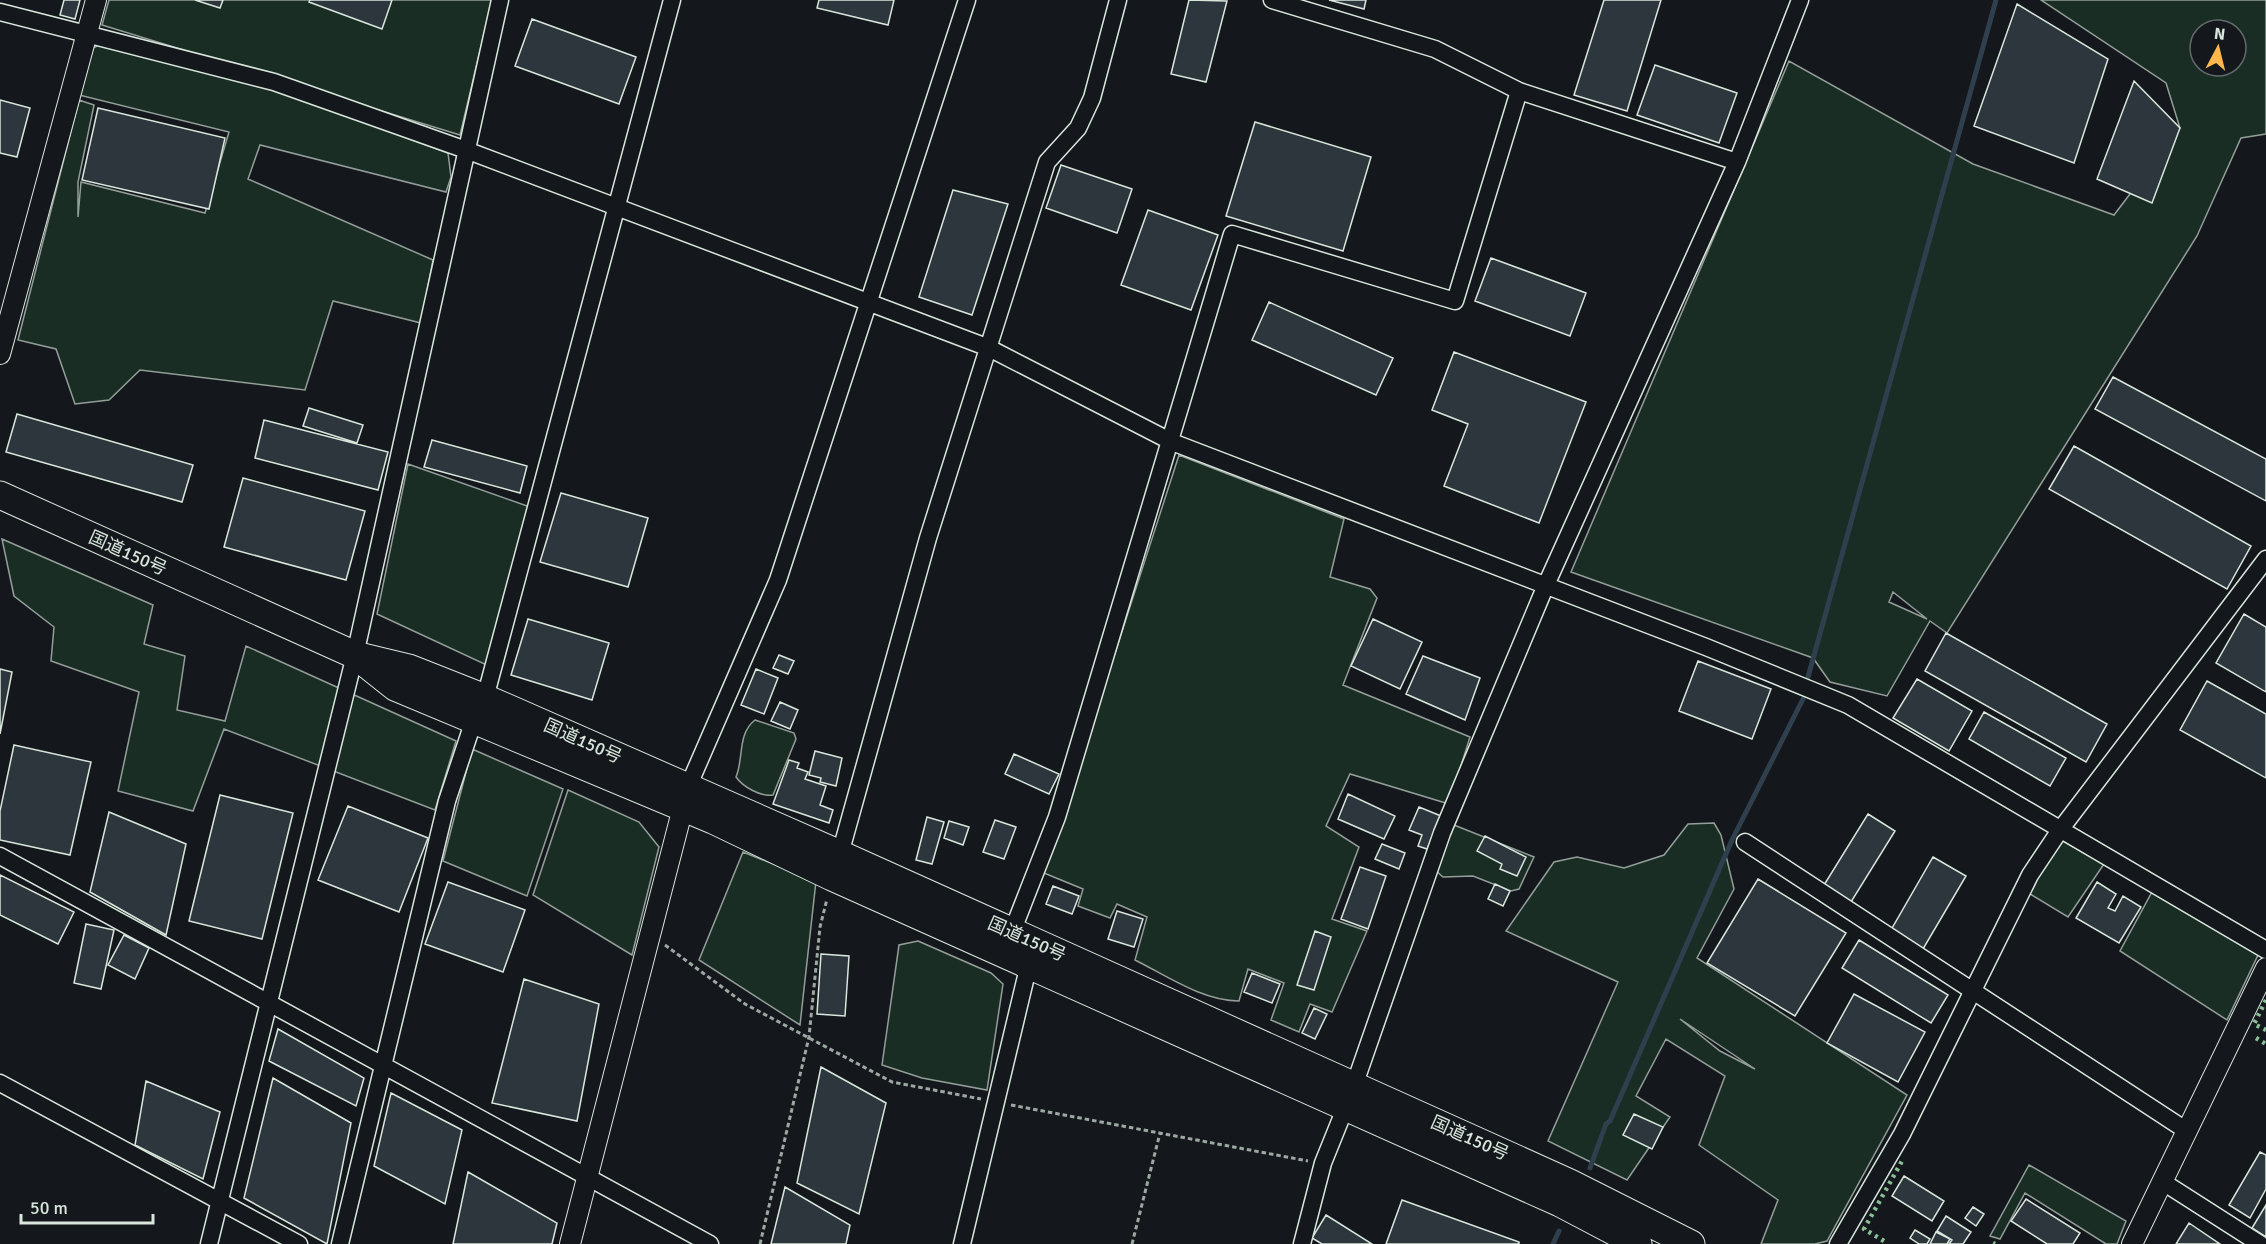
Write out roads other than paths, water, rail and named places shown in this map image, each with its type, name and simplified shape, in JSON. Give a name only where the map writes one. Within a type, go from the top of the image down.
[{"type":"highway","name":"国道150号","points":[[0,495],[355,655],[395,687],[479,709],[836,865],[1012,932],[1350,1096],[1638,1244]]},
{"type":"highway","name":"国道150号","points":[[836,865],[1029,964],[1570,1184],[1691,1244]]},
{"type":"street","points":[[0,354],[96,0]]},
{"type":"street","points":[[209,1244],[267,1001],[355,655],[500,0]]},
{"type":"street","points":[[340,1244],[447,801],[479,709],[672,0]]},
{"type":"street","points":[[570,1244],[685,798],[778,580],[967,0]]},
{"type":"street","points":[[836,865],[928,538],[1047,162],[1078,128],[1092,98],[1118,0]]},
{"type":"street","points":[[1272,0],[1435,49],[1519,91],[1737,162]]},
{"type":"street","points":[[1302,1244],[1323,1163],[1350,1096],[1442,833],[1546,585],[1737,162],[1800,0]]},
{"type":"street","points":[[0,12],[274,82],[617,206],[989,348],[1172,442],[1546,585],[1848,705],[2266,950]]},
{"type":"street","points":[[1012,932],[1057,817],[1172,442],[1232,234],[1455,301],[1519,91]]},
{"type":"street","points":[[1838,1244],[1902,1134],[2030,875],[2060,830],[2266,559]]},
{"type":"street","points":[[1744,842],[2187,1131]]},
{"type":"street","points":[[0,856],[710,1244]]},
{"type":"street","points":[[962,1244],[1029,964]]},
{"type":"street","points":[[2132,1244],[2266,968]]},
{"type":"street","points":[[0,1083],[299,1244]]},
{"type":"street","points":[[2163,1182],[2260,1244]]},
{"type":"waterway","points":[[1808,677],[1996,0]]},
{"type":"waterway","points":[[1590,1168],[1606,1124],[1610,1121],[1732,840],[1803,699]]},
{"type":"waterway","points":[[1553,1244],[1559,1231]]}]
